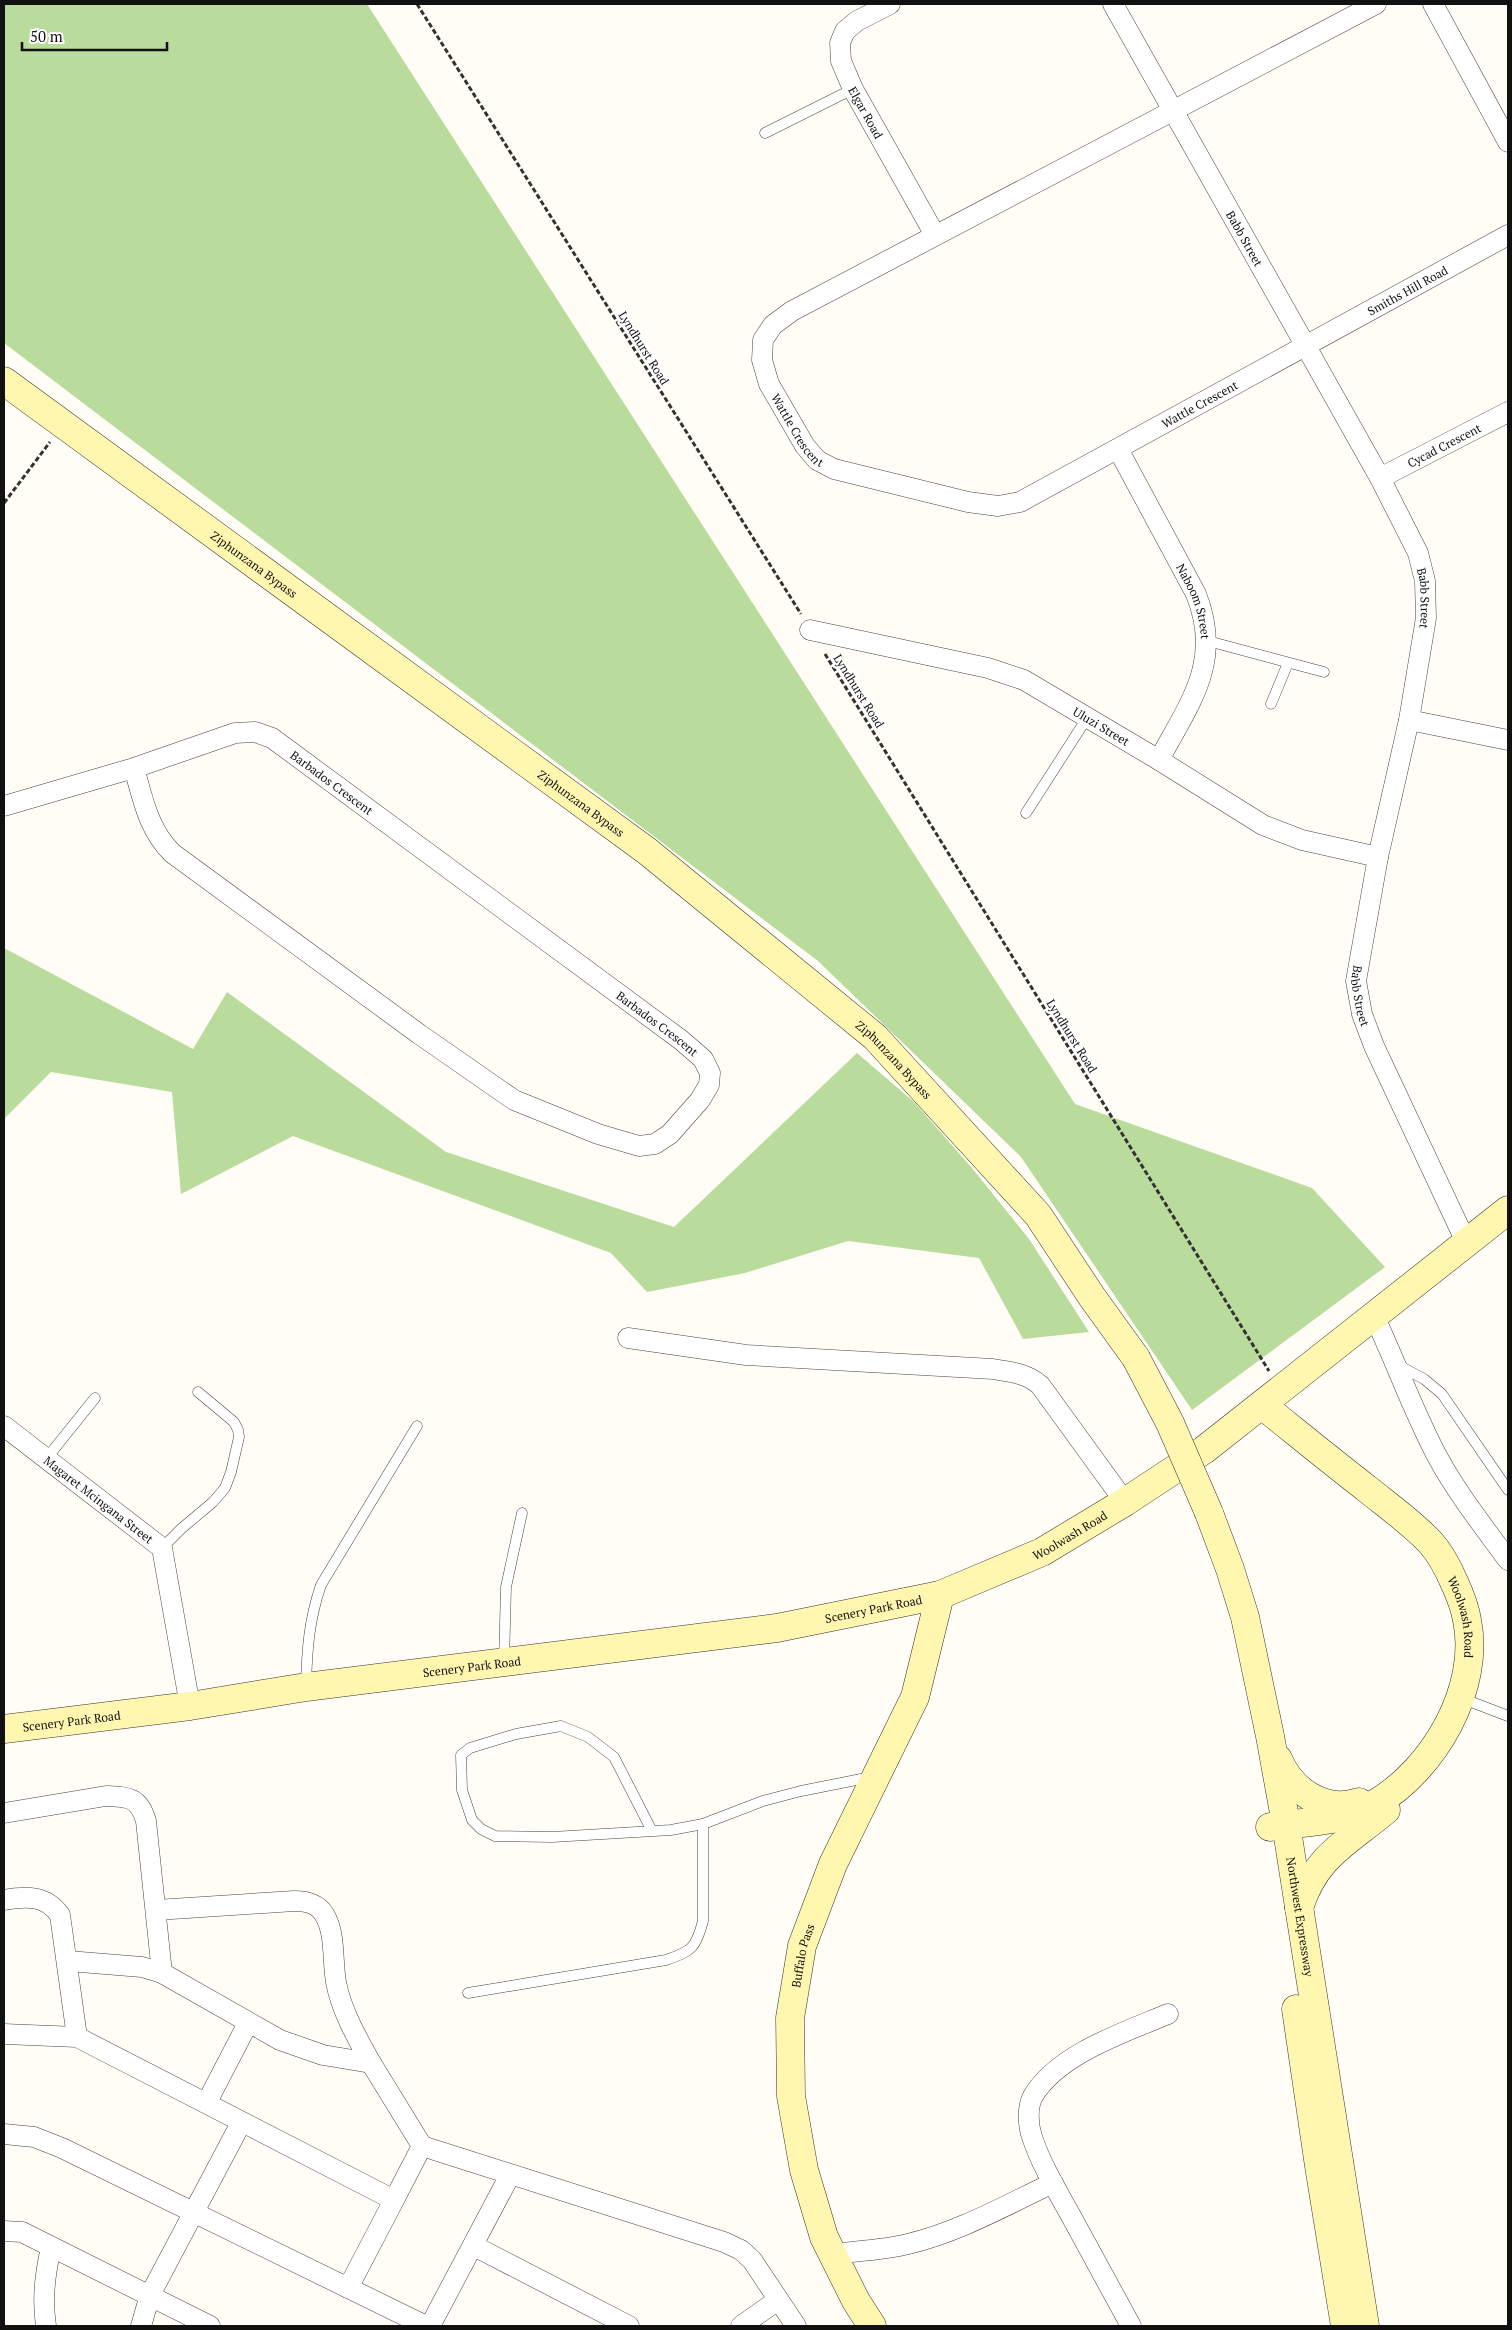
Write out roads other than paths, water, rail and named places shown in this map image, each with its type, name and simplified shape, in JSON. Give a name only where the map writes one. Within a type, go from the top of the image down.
[{"type":"main road","name":"Ziphunzana Bypass","points":[[4,381],[647,851],[875,1038],[1038,1215],[1092,1298],[1129,1363],[1202,1516]]},
{"type":"main road","name":"Woolwash Road","points":[[940,1596],[1042,1552],[1125,1502],[1204,1450],[1508,1210]]},
{"type":"main road","name":"Woolwash Road","points":[[1272,1398],[1430,1542],[1449,1570],[1468,1621],[1468,1654],[1464,1689],[1440,1740],[1420,1766],[1396,1790],[1352,1814],[1322,1822],[1278,1825]]},
{"type":"main road","name":"Northwest Expressway","points":[[1202,1516],[1230,1569],[1245,1617],[1270,1736],[1278,1825],[1319,2166],[1345,2326]]},
{"type":"main road","name":"Northwest Expressway","points":[[1202,1516],[1212,1571],[1240,1674],[1299,1910],[1365,2326]]},
{"type":"main road","name":"Scenery Park Road","points":[[4,1729],[190,1706],[306,1687],[777,1628],[940,1596]]},
{"type":"main road","name":"Buffalo Pass","points":[[872,2326],[856,2301],[824,2237],[804,2170],[791,2096],[790,2018],[802,1946],[833,1864],[915,1697],[940,1596]]},
{"type":"main road","points":[[1270,1736],[1279,1761],[1289,1779],[1302,1792],[1317,1801],[1333,1805],[1352,1805],[1396,1790]]},
{"type":"main road","points":[[1299,1910],[1305,1889],[1316,1870],[1333,1852],[1402,1796],[1413,1781],[1420,1766]]},
{"type":"street","name":"Elgar Road","points":[[890,4],[857,21],[845,31],[840,44],[841,61],[852,89],[935,235]]},
{"type":"street","name":"Babb Street","points":[[1113,4],[1307,345],[1380,478],[1418,553],[1425,581],[1426,618],[1408,720],[1378,857],[1356,981],[1362,1014],[1374,1046],[1466,1242]]},
{"type":"street","name":"Wattle Crescent","points":[[1307,345],[1020,502],[998,506],[968,502],[877,480],[834,469],[818,460],[805,446],[769,384],[762,360],[764,340],[773,325],[792,311],[1376,4]]},
{"type":"street","points":[[1433,4],[1508,142]]},
{"type":"street","name":"Smiths Hill Road","points":[[1307,345],[1508,235]]},
{"type":"street","name":"Cycad Crescent","points":[[1380,478],[1508,412]]},
{"type":"street","name":"Naboom Street","points":[[1118,449],[1196,594],[1205,615],[1208,640],[1200,684],[1159,760]]},
{"type":"street","name":"Uluzi Street","points":[[810,630],[988,668],[1024,680],[1159,760],[1263,826],[1302,840],[1378,857]]},
{"type":"street","points":[[1408,720],[1508,740]]},
{"type":"street","name":"Barbados Crescent","points":[[4,806],[134,768],[235,733],[256,732],[272,738],[682,1040],[703,1059],[710,1073],[709,1086],[700,1100],[670,1134],[655,1144],[639,1146],[598,1134],[514,1100],[426,1039],[172,853],[159,840],[153,828],[134,768]]},
{"type":"street","points":[[1374,1316],[1437,1457],[1465,1502],[1508,1560]]},
{"type":"street","points":[[628,1338],[746,1355],[993,1369],[1023,1375],[1040,1385],[1125,1502]]},
{"type":"street","name":"Magaret Mcingana Street","points":[[4,1428],[162,1548],[190,1706]]},
{"type":"street","points":[[4,1813],[106,1796],[123,1796],[137,1801],[143,1809],[146,1821],[162,1973]]},
{"type":"street","points":[[4,1900],[19,1897],[39,1898],[54,1906],[60,1915],[68,1960],[77,2037]]},
{"type":"street","points":[[156,1910],[294,1901],[305,1901],[317,1906],[324,1914],[330,1928],[336,1982],[340,1998],[356,2037],[422,2146],[510,2176],[724,2242],[741,2250],[752,2260],[796,2326]]},
{"type":"street","points":[[68,1960],[142,1967],[162,1973],[280,2040],[323,2055],[371,2063]]},
{"type":"street","points":[[1131,2326],[1053,2183],[1031,2136],[1028,2115],[1032,2098],[1043,2082],[1065,2064],[1122,2033],[1168,2014]]},
{"type":"street","points":[[207,2102],[248,2023]]},
{"type":"street","points":[[4,2034],[77,2037],[207,2102],[241,2123],[394,2200]]},
{"type":"street","points":[[142,2326],[150,2295],[241,2123]]},
{"type":"street","points":[[4,2134],[34,2137],[62,2148],[426,2326]]},
{"type":"street","points":[[348,2288],[422,2146]]},
{"type":"street","points":[[430,2326],[510,2176]]},
{"type":"street","points":[[832,2254],[907,2245],[940,2235],[983,2217],[1053,2183]]},
{"type":"street","points":[[4,2231],[22,2232],[210,2326]]},
{"type":"street","points":[[474,2246],[629,2326]]},
{"type":"street","points":[[46,2326],[44,2280],[50,2247]]},
{"type":"street","points":[[741,2326],[778,2300]]},
{"type":"lane","points":[[765,133],[852,89]]},
{"type":"lane","points":[[1208,640],[1324,672]]},
{"type":"lane","points":[[1271,704],[1288,663]]},
{"type":"lane","points":[[1026,812],[1087,718]]},
{"type":"lane","points":[[1397,1365],[1424,1379],[1442,1394],[1508,1490]]},
{"type":"lane","points":[[162,1548],[213,1502],[224,1488],[239,1437],[234,1422],[198,1392]]},
{"type":"lane","points":[[46,1459],[95,1398]]},
{"type":"lane","points":[[306,1687],[308,1634],[312,1611],[321,1584],[417,1426]]},
{"type":"lane","points":[[504,1663],[506,1587],[522,1513]]},
{"type":"lane","points":[[1460,1698],[1508,1716]]},
{"type":"lane","points":[[652,1831],[614,1757],[588,1737],[562,1726],[516,1734],[470,1748],[461,1755],[462,1790],[472,1820],[481,1829],[495,1836],[552,1836],[652,1831],[703,1824],[763,1801],[801,1791],[877,1776]]},
{"type":"lane","points":[[468,1993],[666,1960],[689,1952],[699,1936],[703,1921],[703,1824]]}]
